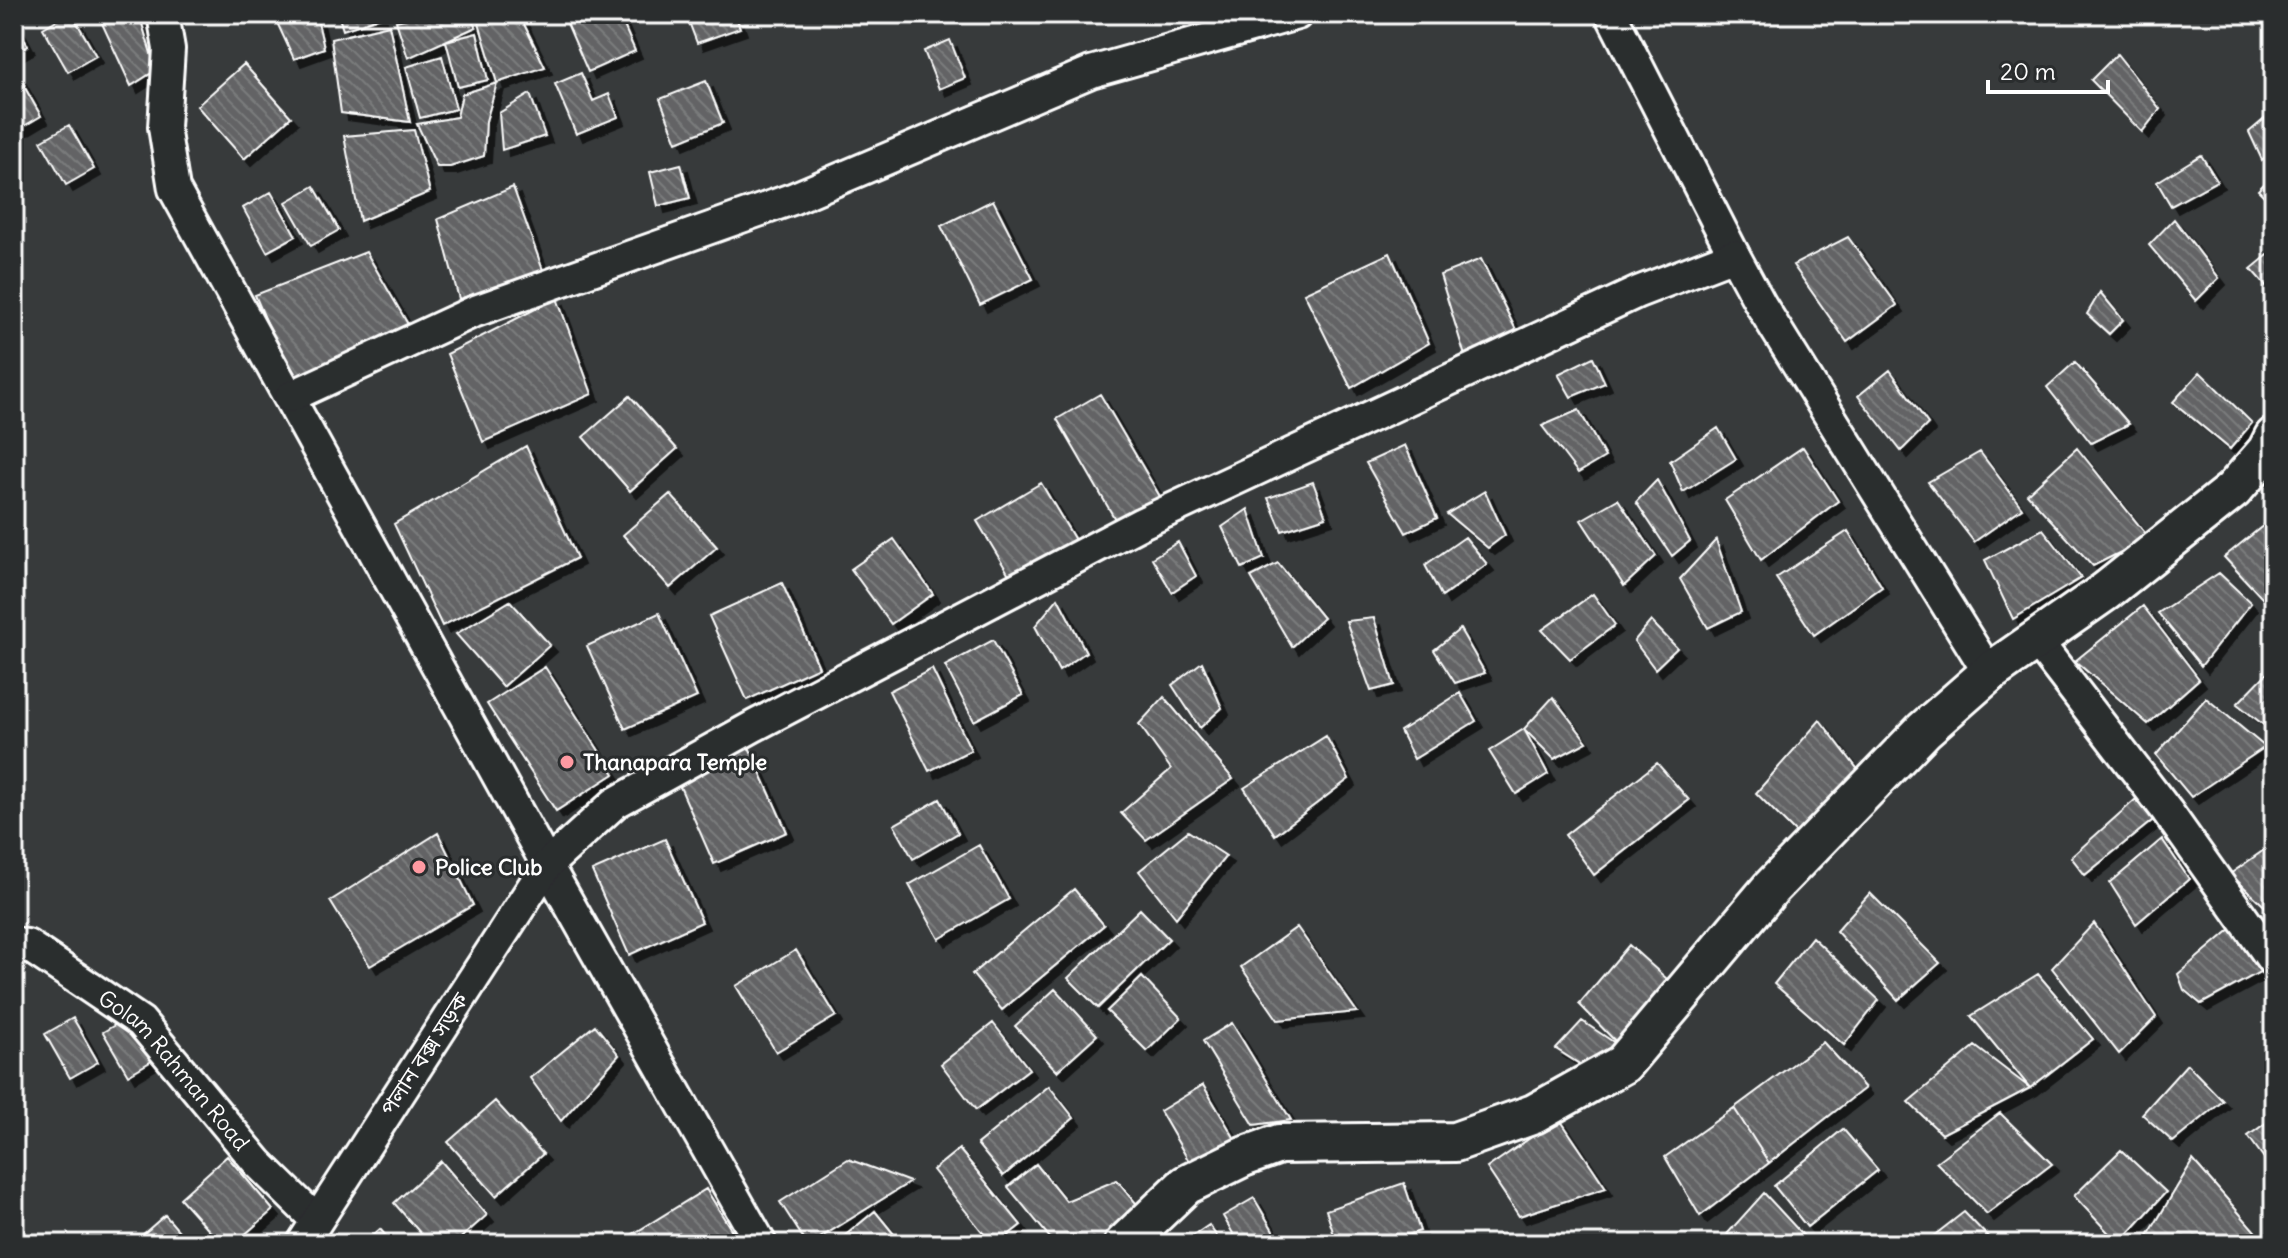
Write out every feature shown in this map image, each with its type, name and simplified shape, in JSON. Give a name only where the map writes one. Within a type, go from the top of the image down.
[{"type":"street","points":[[163,14],[169,49],[164,127],[174,189],[547,865],[761,1244]]},
{"type":"street","points":[[290,397],[473,312],[792,199],[1091,72],[1297,14]]},
{"type":"street","points":[[1611,14],[1761,305],[1989,673]]},
{"type":"street","name":"পলান বক্স সড়ক","points":[[309,1232],[547,865],[615,803],[754,726],[1142,523],[1638,292],[1734,255]]},
{"type":"street","points":[[1124,1244],[1186,1185],[1243,1157],[1279,1144],[1455,1142],[1534,1114],[1623,1064],[1771,888],[1924,730],[1989,673],[2106,591],[2233,490],[2267,451],[2274,437]]},
{"type":"street","points":[[2036,640],[2167,811],[2274,962]]},
{"type":"street","name":"Golam Rahman Road","points":[[14,943],[27,945],[141,1022],[258,1163],[309,1232]]},
{"type":"building","points":[[72,14],[96,56],[68,72],[43,28]]},
{"type":"building","points":[[109,14],[139,14],[156,70],[131,86],[100,19]]},
{"type":"building","points":[[273,14],[316,14],[324,48],[294,59]]},
{"type":"building","points":[[338,14],[380,14],[381,17],[343,30]]},
{"type":"building","points":[[426,14],[466,14],[476,27],[408,58],[396,21]]},
{"type":"building","points":[[495,14],[519,14],[545,67],[497,83],[478,20]]},
{"type":"building","points":[[563,14],[619,14],[635,51],[588,72]]},
{"type":"building","points":[[686,14],[735,14],[740,28],[697,43]]},
{"type":"building","points":[[14,20],[28,46],[14,54]]},
{"type":"building","points":[[389,25],[410,122],[341,113],[331,39]]},
{"type":"building","points":[[477,33],[488,80],[458,87],[446,41]]},
{"type":"building","points":[[950,40],[965,78],[939,89],[924,51]]},
{"type":"building","points":[[2117,54],[2160,109],[2142,132],[2091,80]]},
{"type":"building","points":[[442,56],[456,109],[420,118],[406,67]]},
{"type":"building","points":[[244,64],[291,117],[244,159],[197,106]]},
{"type":"building","points":[[14,73],[41,116],[14,132]]},
{"type":"building","points":[[581,73],[593,101],[609,94],[618,117],[576,134],[555,84]]},
{"type":"building","points":[[706,81],[723,123],[677,142],[660,99]]},
{"type":"building","points":[[497,83],[486,121],[484,156],[450,167],[437,167],[417,124],[457,117],[462,94]]},
{"type":"building","points":[[530,94],[545,136],[502,150],[499,113]]},
{"type":"building","points":[[2274,111],[2274,149],[2262,160],[2249,132]]},
{"type":"building","points":[[69,125],[94,169],[66,185],[41,141]]},
{"type":"building","points":[[414,130],[430,192],[360,221],[344,136]]},
{"type":"building","points":[[2201,155],[2217,181],[2171,206],[2157,182]]},
{"type":"building","points":[[681,164],[690,198],[658,206],[650,172]]},
{"type":"building","points":[[2274,174],[2274,206],[2258,190]]},
{"type":"building","points":[[314,186],[339,230],[311,246],[286,202]]},
{"type":"building","points":[[513,187],[544,273],[459,299],[438,219]]},
{"type":"building","points":[[271,192],[296,236],[267,252],[243,208]]},
{"type":"building","points":[[993,200],[1033,279],[980,305],[941,226]]},
{"type":"building","points":[[2174,219],[2219,278],[2196,301],[2149,245]]},
{"type":"building","points":[[1848,237],[1897,305],[1847,342],[1793,265]]},
{"type":"building","points":[[2274,250],[2274,292],[2273,294],[2251,269]]},
{"type":"building","points":[[366,252],[409,326],[291,379],[255,295]]},
{"type":"building","points":[[1390,253],[1429,343],[1351,388],[1304,293]]},
{"type":"building","points":[[1481,259],[1517,332],[1465,356],[1440,275]]},
{"type":"building","points":[[2100,292],[2123,320],[2109,334],[2087,314]]},
{"type":"building","points":[[557,298],[592,394],[483,442],[447,354]]},
{"type":"building","points":[[1593,357],[1605,383],[1571,397],[1558,374]]},
{"type":"building","points":[[2075,362],[2129,424],[2091,443],[2047,387]]},
{"type":"building","points":[[1890,370],[1928,424],[1901,451],[1858,396]]},
{"type":"building","points":[[2200,372],[2252,423],[2230,449],[2173,402]]},
{"type":"building","points":[[1100,394],[1162,500],[1119,526],[1057,419]]},
{"type":"building","points":[[630,396],[677,449],[630,491],[583,437]]},
{"type":"building","points":[[1579,410],[1605,457],[1578,473],[1542,426]]},
{"type":"building","points":[[1718,428],[1736,459],[1683,492],[1670,461]]},
{"type":"building","points":[[1405,445],[1437,518],[1406,533],[1366,463]]},
{"type":"building","points":[[526,446],[577,558],[442,626],[394,524]]},
{"type":"building","points":[[1803,447],[1838,501],[1761,560],[1725,500]]},
{"type":"building","points":[[2077,448],[2149,538],[2093,566],[2027,494]]},
{"type":"building","points":[[1980,452],[2022,508],[1974,542],[1928,482]]},
{"type":"building","points":[[1657,480],[1690,541],[1672,556],[1636,502]]},
{"type":"building","points":[[1313,482],[1326,517],[1282,531],[1268,498]]},
{"type":"building","points":[[1041,483],[1075,540],[1011,578],[977,521]]},
{"type":"building","points":[[1485,491],[1505,535],[1488,548],[1447,514]]},
{"type":"building","points":[[670,494],[717,547],[670,588],[623,535]]},
{"type":"building","points":[[1618,499],[1656,556],[1624,586],[1581,520]]},
{"type":"building","points":[[1248,509],[1264,558],[1242,568],[1222,527]]},
{"type":"building","points":[[2264,525],[2274,537],[2274,611],[2224,557]]},
{"type":"building","points":[[2043,529],[2081,578],[2013,619],[1985,560]]},
{"type":"building","points":[[1848,531],[1882,587],[1814,635],[1776,578]]},
{"type":"building","points":[[1465,537],[1487,564],[1442,597],[1425,565]]},
{"type":"building","points":[[894,539],[933,594],[891,624],[851,569]]},
{"type":"building","points":[[1716,540],[1741,612],[1708,628],[1680,579]]},
{"type":"building","points":[[1178,542],[1196,576],[1172,592],[1152,558]]},
{"type":"building","points":[[1278,563],[1323,618],[1292,647],[1251,577]]},
{"type":"building","points":[[2219,573],[2251,603],[2201,666],[2158,613]]},
{"type":"building","points":[[782,583],[819,667],[747,700],[709,616]]},
{"type":"building","points":[[1593,594],[1615,625],[1570,659],[1542,630]]},
{"type":"building","points":[[1058,598],[1086,652],[1059,671],[1035,626]]},
{"type":"building","points":[[510,601],[550,645],[503,687],[456,634]]},
{"type":"building","points":[[2143,606],[2199,679],[2148,724],[2075,661]]},
{"type":"building","points":[[659,613],[697,697],[625,729],[587,646]]},
{"type":"building","points":[[1374,618],[1394,685],[1371,691],[1346,621]]},
{"type":"building","points":[[1651,621],[1677,648],[1655,669],[1634,641]]},
{"type":"building","points":[[1460,629],[1485,673],[1455,683],[1434,650]]},
{"type":"building","points":[[993,640],[1023,695],[974,721],[945,666]]},
{"type":"building","points":[[1202,662],[1222,708],[1200,728],[1172,685]]},
{"type":"building","points":[[545,667],[614,774],[556,811],[487,704]]},
{"type":"building","points":[[932,669],[971,750],[929,771],[889,691]]},
{"type":"building","points":[[2271,669],[2274,671],[2274,718],[2265,726],[2237,704]]},
{"type":"building","points":[[1460,693],[1476,721],[1414,759],[1400,731]]},
{"type":"building","points":[[1164,697],[1233,779],[1146,840],[1121,813],[1171,769],[1139,724]]},
{"type":"building","points":[[1553,697],[1587,742],[1554,759],[1524,729]]},
{"type":"building","points":[[2206,698],[2265,747],[2191,797],[2156,755]]},
{"type":"building","points":[[1820,720],[1862,775],[1802,839],[1756,793]]},
{"type":"building","points":[[1524,729],[1548,774],[1516,794],[1489,751]]},
{"type":"building","points":[[1326,736],[1349,779],[1275,835],[1244,788]]},
{"type":"building","points":[[749,747],[787,832],[714,864],[677,780]]},
{"type":"building","points":[[1657,763],[1689,800],[1594,875],[1565,835]]},
{"type":"building","points":[[940,799],[958,833],[913,859],[894,825]]},
{"type":"building","points":[[2136,799],[2153,820],[2085,875],[2071,857]]},
{"type":"building","points":[[1188,831],[1226,856],[1176,918],[1139,871]]},
{"type":"building","name":"Police Club","points":[[438,833],[473,905],[370,966],[330,901]]},
{"type":"building","points":[[665,839],[702,922],[629,955],[592,871]]},
{"type":"building","points":[[2162,839],[2189,879],[2136,924],[2110,883]]},
{"type":"building","points":[[2274,843],[2274,915],[2230,874]]},
{"type":"building","points":[[979,845],[1009,899],[939,939],[909,885]]},
{"type":"building","points":[[1074,889],[1104,925],[1002,1010],[972,974]]},
{"type":"building","points":[[1870,893],[1940,963],[1898,1000],[1836,931]]},
{"type":"building","points":[[1140,909],[1169,939],[1098,1008],[1068,978]]},
{"type":"building","points":[[2094,923],[2156,1017],[2119,1054],[2052,968]]},
{"type":"building","points":[[1297,927],[1357,1012],[1278,1020],[1241,967]]},
{"type":"building","points":[[2232,928],[2260,972],[2201,1004],[2184,990],[2178,974]]},
{"type":"building","points":[[1812,937],[1879,1000],[1844,1045],[1774,984]]},
{"type":"building","points":[[1629,945],[1677,988],[1621,1047],[1579,1004]]},
{"type":"building","points":[[796,950],[836,1016],[776,1052],[736,986]]},
{"type":"building","points":[[2038,974],[2093,1039],[2030,1088],[1971,1016]]},
{"type":"building","points":[[1142,977],[1181,1018],[1147,1051],[1107,1011]]},
{"type":"building","points":[[1055,989],[1097,1035],[1057,1071],[1015,1026]]},
{"type":"building","points":[[130,1016],[155,1059],[128,1075],[103,1032]]},
{"type":"building","points":[[73,1018],[98,1062],[70,1078],[45,1034]]},
{"type":"building","points":[[1582,1021],[1621,1047],[1589,1070],[1556,1049]]},
{"type":"building","points":[[993,1023],[1029,1069],[976,1110],[941,1064]]},
{"type":"building","points":[[1232,1023],[1291,1120],[1254,1125],[1203,1041]]},
{"type":"building","points":[[595,1025],[619,1055],[561,1121],[530,1078]]},
{"type":"building","points":[[1823,1042],[1865,1088],[1769,1163],[1734,1108]]},
{"type":"building","points":[[1975,1046],[2030,1088],[1942,1134],[1908,1102]]},
{"type":"building","points":[[2187,1064],[2223,1101],[2173,1142],[2142,1114]]},
{"type":"building","points":[[1203,1085],[1238,1144],[1194,1170],[1160,1111]]},
{"type":"building","points":[[1049,1086],[1074,1118],[1003,1176],[977,1144]]},
{"type":"building","points":[[495,1101],[543,1154],[496,1196],[448,1142]]},
{"type":"building","points":[[1734,1108],[1769,1163],[1700,1216],[1665,1157]]},
{"type":"building","points":[[2000,1113],[2052,1164],[1987,1214],[1936,1162]]},
{"type":"building","points":[[2274,1117],[2274,1172],[2248,1136]]},
{"type":"building","points":[[1559,1118],[1606,1188],[1519,1216],[1487,1168]]},
{"type":"building","points":[[1843,1129],[1878,1170],[1807,1227],[1774,1186]]},
{"type":"building","points":[[959,1149],[1021,1225],[997,1244],[992,1244],[933,1170]]},
{"type":"building","points":[[2121,1150],[2166,1192],[2119,1244],[2074,1196]]},
{"type":"building","points":[[227,1156],[273,1210],[234,1244],[221,1244],[180,1198]]},
{"type":"building","points":[[848,1159],[910,1182],[807,1244],[780,1202]]},
{"type":"building","points":[[2193,1160],[2266,1244],[2143,1244]]},
{"type":"building","points":[[441,1161],[487,1215],[454,1244],[430,1244],[394,1203]]},
{"type":"building","points":[[1036,1164],[1066,1201],[1117,1180],[1140,1208],[1097,1244],[1055,1244],[1008,1187]]},
{"type":"building","points":[[1404,1183],[1420,1231],[1381,1244],[1337,1244],[1326,1210]]},
{"type":"building","points":[[706,1189],[740,1244],[623,1244],[622,1241]]},
{"type":"building","points":[[1764,1193],[1811,1244],[1740,1244],[1727,1234]]},
{"type":"building","points":[[1254,1198],[1281,1244],[1239,1244],[1223,1216]]},
{"type":"building","points":[[875,1211],[897,1238],[890,1244],[835,1244]]},
{"type":"building","points":[[1964,1212],[1995,1244],[1923,1244]]},
{"type":"building","points":[[165,1215],[190,1244],[132,1244]]},
{"type":"building","points":[[1209,1225],[1222,1244],[1181,1244]]},
{"type":"building","points":[[380,1229],[393,1244],[363,1244]]},
{"type":"place","name":"Thanapara Temple","points":[[567,762]]},
{"type":"place","name":"Police Club","points":[[419,867]]}]
